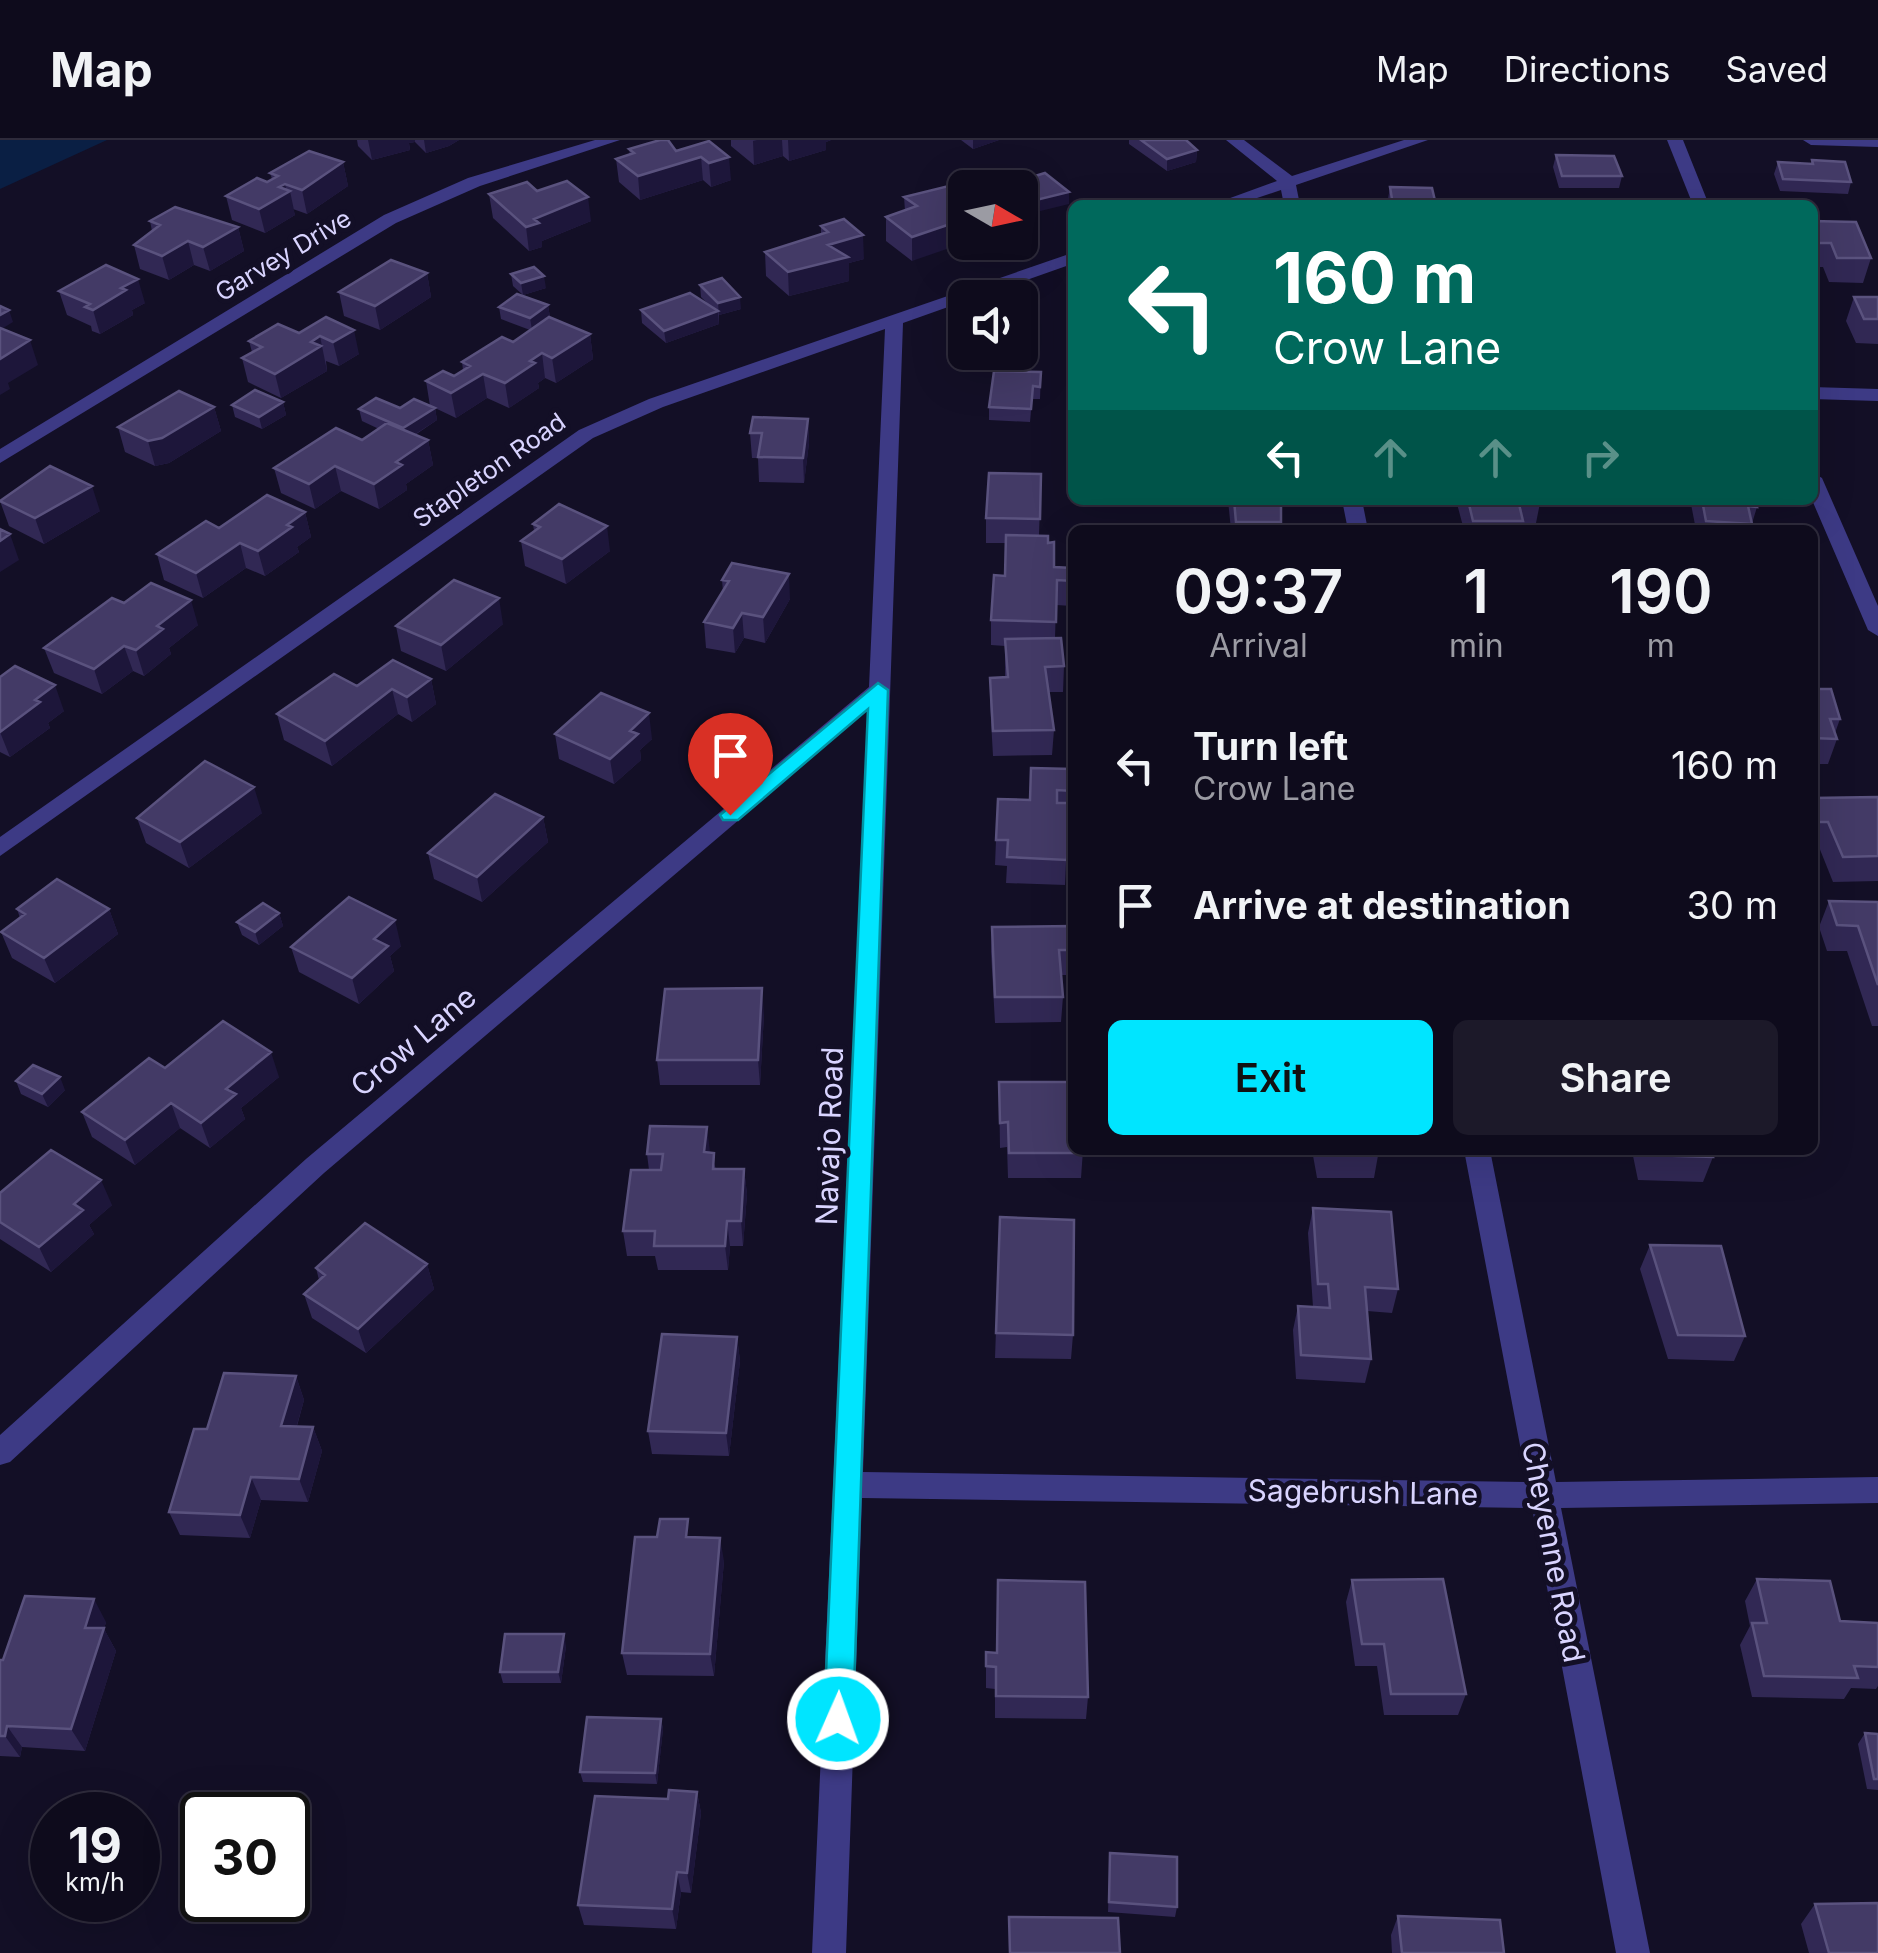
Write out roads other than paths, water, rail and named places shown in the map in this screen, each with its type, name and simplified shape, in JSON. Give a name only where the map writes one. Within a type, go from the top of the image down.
[{"type":"street","name":"Garvey Drive","points":[[0,457],[390,219],[474,182],[612,140]]},
{"type":"street","points":[[1234,140],[1287,180],[1291,200]]},
{"type":"street","points":[[1233,200],[1420,140]]},
{"type":"street","points":[[1675,140],[1699,200]]},
{"type":"street","points":[[1811,140],[1878,142]]},
{"type":"street","name":"Stapleton Road","points":[[0,848],[586,434],[656,402],[1068,259]]},
{"type":"street","name":"Navajo Road","points":[[829,1953],[894,322]]},
{"type":"street","points":[[1818,393],[1878,395]]},
{"type":"street","points":[[1818,492],[1878,630]]},
{"type":"street","name":"Crow Lane","points":[[0,1453],[315,1166],[878,690]]},
{"type":"street","name":"Cheyenne Road","points":[[1478,1155],[1633,1953]]},
{"type":"street","name":"Sagebrush Lane","points":[[848,1486],[1543,1495],[1878,1490]]},
{"type":"water","points":[[0,140],[107,140],[0,189]]}]
